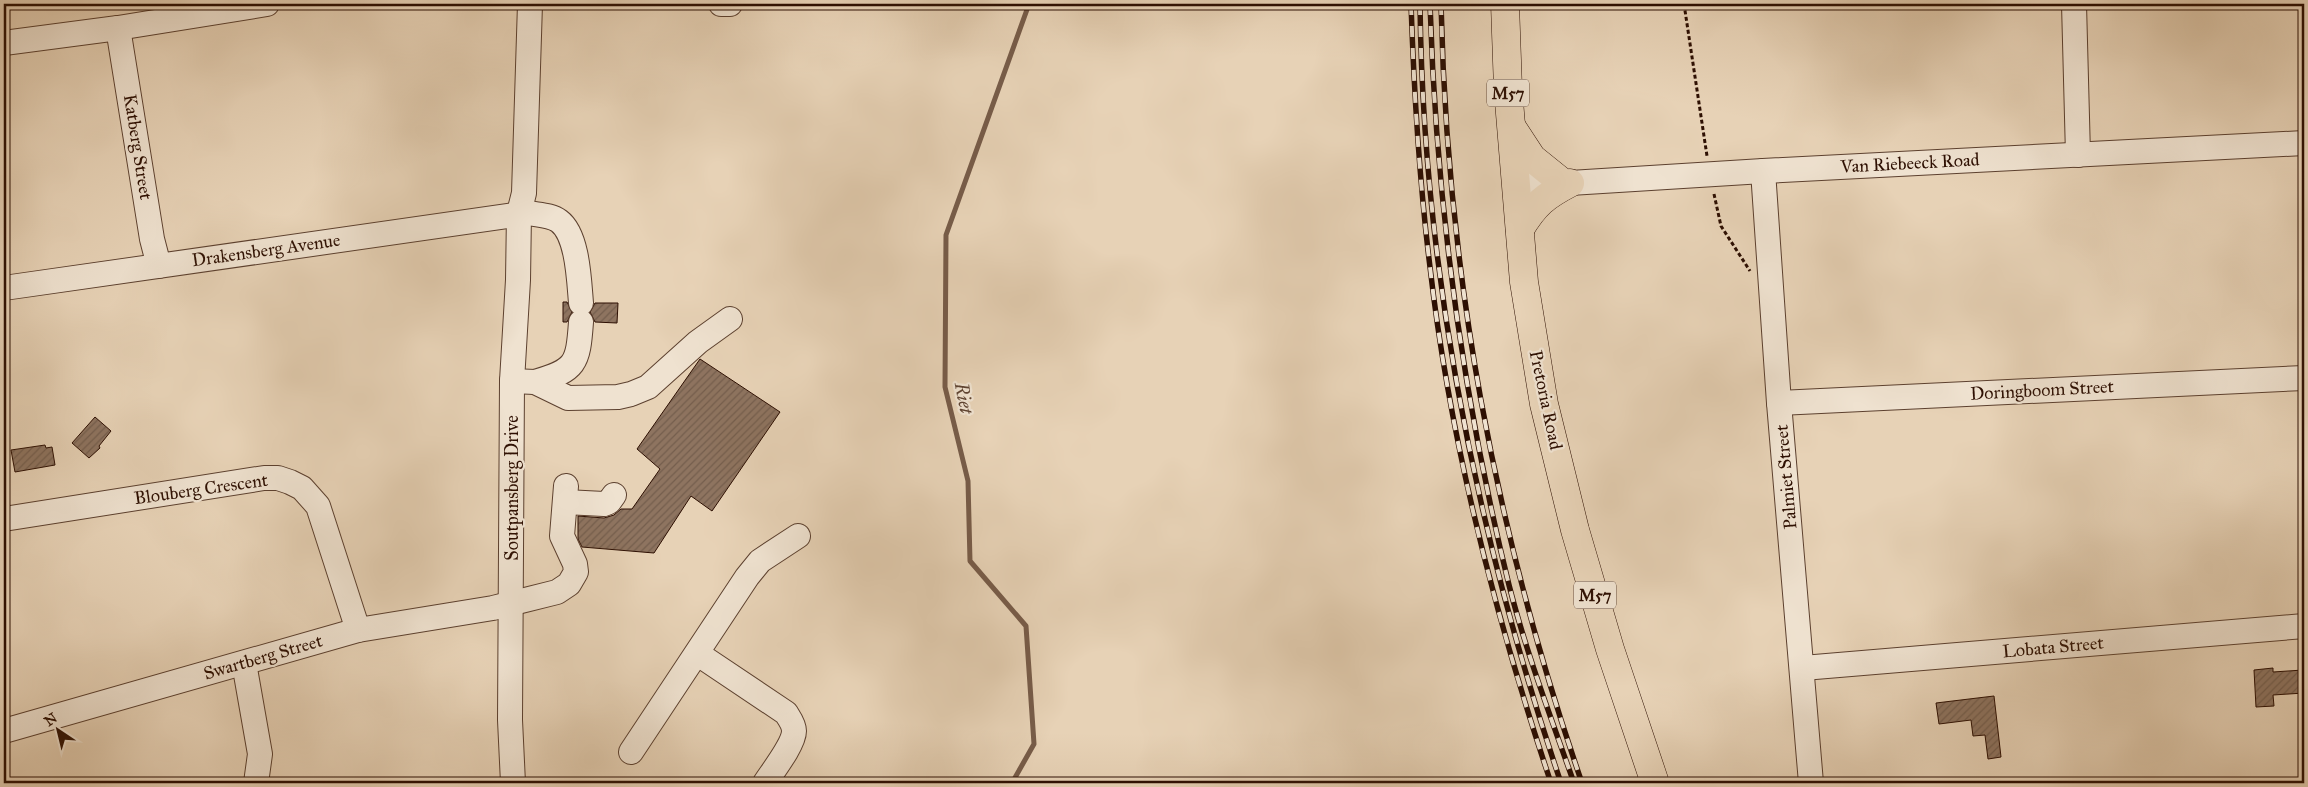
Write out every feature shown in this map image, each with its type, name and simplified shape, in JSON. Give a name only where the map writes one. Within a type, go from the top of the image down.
[{"type":"main road","name":"Pretoria Road","points":[[1505,4],[1508,89],[1524,282],[1544,404],[1575,530],[1610,648],[1655,783]]},
{"type":"main road","points":[[1512,128],[1532,158],[1566,183],[1537,203],[1520,229]]},
{"type":"street","points":[[4,43],[118,28],[267,4]]},
{"type":"street","name":"Soutpansberg Drive","points":[[525,783],[519,602],[524,381],[524,206],[530,4]]},
{"type":"street","points":[[721,4],[730,4]]},
{"type":"street","points":[[2074,4],[2078,155]]},
{"type":"street","name":"Katberg Street","points":[[118,28],[152,239],[159,266]]},
{"type":"street","name":"Van Riebeeck Road","points":[[1517,183],[1566,183],[2304,143]]},
{"type":"street","name":"Palmiet Street","points":[[1763,171],[1779,403],[1811,783]]},
{"type":"street","name":"Drakensberg Avenue","points":[[4,288],[159,266],[524,206],[560,221],[565,228],[575,257],[581,312],[577,353],[573,364],[557,375],[524,381]]},
{"type":"street","points":[[524,381],[568,398],[618,397],[631,394],[648,386],[698,342],[730,319]]},
{"type":"street","name":"Doringboom Street","points":[[1779,403],[2304,378]]},
{"type":"street","name":"Blouberg Crescent","points":[[4,519],[264,478],[278,478],[302,488],[318,506],[358,630]]},
{"type":"street","name":"Swartberg Street","points":[[4,731],[358,630],[519,602],[557,592],[574,578],[576,564],[562,536],[565,494],[604,504],[610,502],[614,495]]},
{"type":"street","points":[[631,752],[698,654],[747,577],[760,561],[798,536]]},
{"type":"street","name":"Soutpansberg Drive","points":[[513,783],[510,720],[519,602]]},
{"type":"street","name":"Lobata Street","points":[[1802,668],[2304,626]]},
{"type":"street","points":[[698,654],[786,713],[792,722],[794,731],[792,740],[765,783]]},
{"type":"street","points":[[244,663],[260,754],[256,783]]},
{"type":"path","points":[[1684,4],[1710,174],[1721,226],[1754,277]]},
{"type":"building","points":[[563,302],[567,302],[572,312],[567,322],[563,322]]},
{"type":"building","points":[[595,303],[618,303],[617,323],[595,322],[590,312]]},
{"type":"building","points":[[700,359],[780,412],[712,511],[691,496],[654,553],[582,547],[578,539],[578,516],[604,518],[614,515],[621,509],[632,509],[660,469],[637,449]]},
{"type":"building","points":[[95,417],[111,431],[99,446],[100,448],[89,458],[72,443]]},
{"type":"building","points":[[45,445],[46,448],[52,447],[55,465],[15,472],[11,450]]},
{"type":"building","points":[[2273,668],[2273,672],[2303,670],[2304,693],[2273,695],[2274,706],[2256,707],[2254,670]]},
{"type":"building","points":[[1994,696],[2001,757],[1988,759],[1985,735],[1973,736],[1971,720],[1939,724],[1936,703]]},
{"type":"waterway","name":"Riet","points":[[1012,783],[1034,744],[1026,626],[970,561],[968,481],[945,387],[946,235],[1029,4]]},
{"type":"railway","points":[[1411,4],[1415,103],[1423,201],[1430,267],[1449,398],[1462,463],[1493,592],[1511,657],[1551,783]]},
{"type":"railway","points":[[1420,4],[1423,103],[1431,202],[1444,301],[1460,399],[1480,497],[1504,593],[1531,689],[1561,783]]},
{"type":"railway","points":[[1430,4],[1438,151],[1445,224],[1454,297],[1478,442],[1492,514],[1523,635],[1574,783]]},
{"type":"railway","points":[[1441,4],[1445,105],[1453,204],[1465,302],[1481,399],[1500,496],[1524,592],[1551,687],[1582,783]]}]
